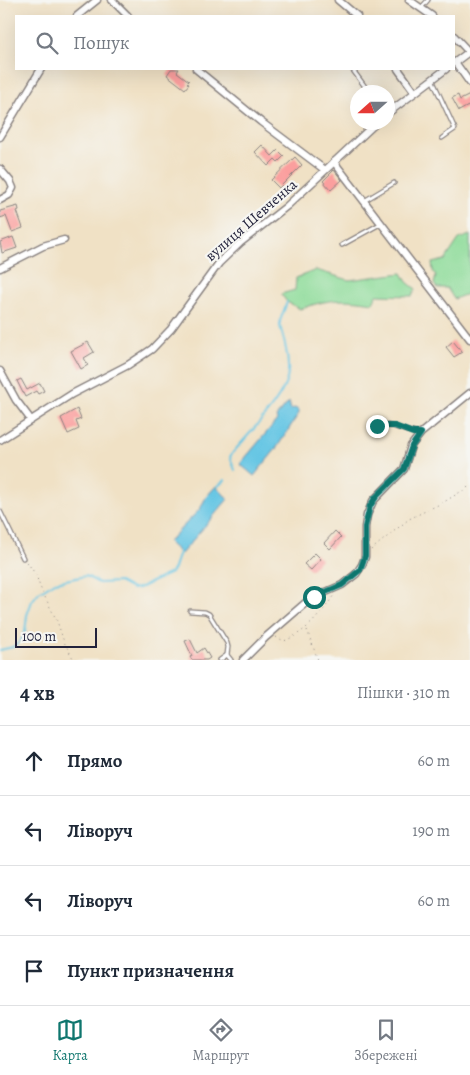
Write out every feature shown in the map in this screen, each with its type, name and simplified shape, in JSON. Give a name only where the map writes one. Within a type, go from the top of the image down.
[{"type":"street","points":[[78,15],[97,0]]},
{"type":"street","points":[[112,0],[127,15]]},
{"type":"street","points":[[338,0],[356,15]]},
{"type":"street","points":[[409,0],[431,15]]},
{"type":"street","points":[[455,37],[470,52],[455,62]]},
{"type":"street","points":[[455,64],[470,83]]},
{"type":"street","points":[[0,137],[40,70]]},
{"type":"street","points":[[197,70],[261,122],[325,170]]},
{"type":"street","points":[[399,70],[414,91]]},
{"type":"street","points":[[395,107],[444,70]]},
{"type":"street","name":"вулиця Шевченка","points":[[0,440],[72,394],[128,365],[152,350],[171,329],[219,263],[240,243],[287,206],[368,130]]},
{"type":"street","points":[[334,162],[470,339]]},
{"type":"street","points":[[0,169],[13,188],[11,193],[0,200]]},
{"type":"street","points":[[0,268],[43,246],[64,240]]},
{"type":"street","points":[[0,371],[13,396],[31,420]]},
{"type":"street","points":[[243,660],[266,637],[310,599],[342,585],[356,574],[365,556],[365,527],[370,506],[376,497],[404,469],[412,446],[421,433],[470,393]]},
{"type":"lane","points":[[421,8],[428,0]]},
{"type":"lane","points":[[353,70],[364,85]]},
{"type":"lane","points":[[432,78],[455,129],[442,138]]},
{"type":"lane","points":[[364,202],[394,183]]},
{"type":"lane","points":[[342,245],[380,224]]},
{"type":"lane","points":[[371,429],[377,426],[395,426],[413,433],[421,433]]},
{"type":"lane","points":[[0,511],[23,558]]},
{"type":"lane","points":[[190,612],[205,612],[209,614],[227,643],[227,655],[231,660]]},
{"type":"lane","points":[[220,660],[227,655]]},
{"type":"path","points":[[365,556],[409,519],[444,502],[470,486]]},
{"type":"path","points":[[23,558],[36,575],[43,595],[57,621],[64,642],[74,660]]},
{"type":"path","points":[[266,637],[276,637],[284,641],[306,629],[318,617],[342,585]]},
{"type":"path","points":[[306,629],[318,660]]},
{"type":"green space","points":[[470,235],[470,293],[454,299],[447,288],[437,288],[434,284],[436,276],[432,263],[445,260],[459,239]]},
{"type":"green space","points":[[316,270],[349,280],[402,273],[407,282],[416,289],[412,296],[377,295],[373,303],[336,300],[300,309],[287,302],[281,294],[295,290],[296,278]]},
{"type":"water","points":[[289,402],[291,410],[294,408],[299,410],[299,413],[276,449],[254,476],[240,464],[277,420],[276,417]]},
{"type":"water","points":[[216,486],[228,499],[181,554],[168,542],[200,509],[206,497]]},
{"type":"building","points":[[170,70],[178,70],[177,72],[189,81],[187,83],[189,84],[185,89],[167,75]]},
{"type":"building","points":[[458,95],[460,100],[470,95],[470,105],[459,111],[452,98]]},
{"type":"building","points":[[262,145],[272,156],[278,150],[284,156],[278,162],[275,159],[268,166],[255,152]]},
{"type":"building","points":[[295,157],[302,165],[279,188],[271,180]]},
{"type":"building","points":[[334,170],[342,180],[331,190],[323,181]]},
{"type":"building","points":[[18,206],[19,210],[17,211],[23,228],[12,232],[6,216],[0,218],[0,211]]},
{"type":"building","points":[[13,237],[17,248],[2,253],[0,242]]},
{"type":"building","points":[[453,341],[462,352],[454,357],[446,347]]},
{"type":"building","points":[[88,342],[94,352],[84,358],[88,365],[81,369],[71,351]]},
{"type":"building","points":[[21,379],[27,390],[40,383],[44,391],[38,394],[36,391],[25,397],[17,381]]},
{"type":"building","points":[[77,409],[81,419],[76,421],[79,429],[68,434],[61,418]]},
{"type":"building","points":[[335,531],[341,537],[330,549],[324,543]]},
{"type":"building","points":[[315,553],[321,559],[311,570],[304,564]]},
{"type":"building","points":[[190,639],[197,653],[204,648],[210,658],[207,660],[192,660],[185,641]]},
{"type":"waterway","points":[[235,470],[231,455],[274,404],[286,382],[288,360],[280,321],[287,302]]},
{"type":"waterway","points":[[217,487],[225,480]]},
{"type":"waterway","points":[[0,650],[13,647],[21,641],[32,601],[39,592],[55,582],[86,576],[99,583],[119,582],[132,589],[139,588],[171,573],[179,552]]},
{"type":"route","points":[[314,597],[342,585],[360,570],[365,556],[365,527],[370,506],[376,497],[404,469],[409,452],[421,433],[413,433],[395,426],[377,426]]}]
